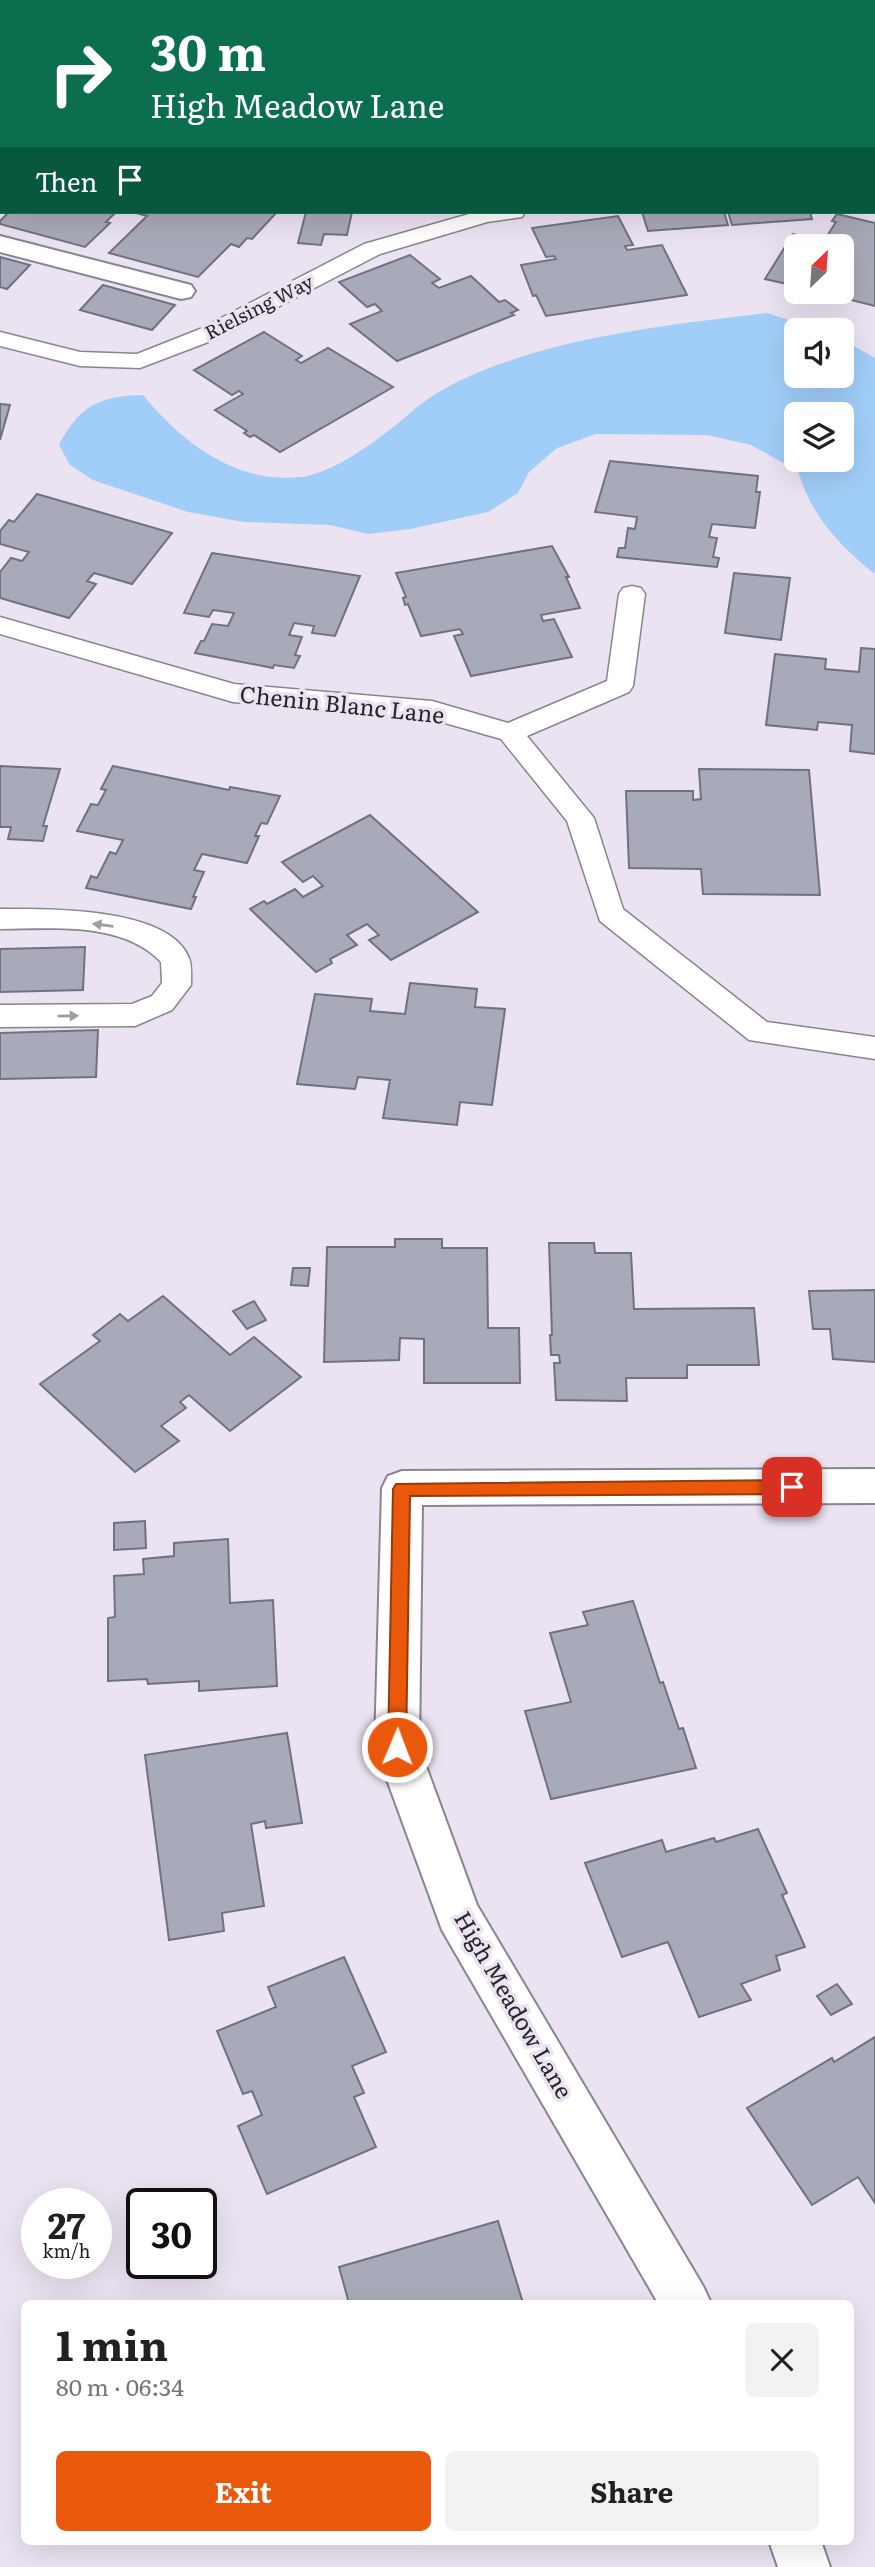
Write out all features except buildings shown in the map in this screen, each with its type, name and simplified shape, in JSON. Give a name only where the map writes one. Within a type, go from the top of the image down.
[{"type":"street","points":[[0,244],[181,291]]},
{"type":"street","name":"High Meadow Lane","points":[[684,2300],[458,1915],[397,1747],[401,1489],[875,1486]]},
{"type":"street","points":[[796,2545],[804,2567]]},
{"type":"lane","name":"Rielsing Way","points":[[0,339],[79,359],[140,361],[208,334],[372,249],[500,214]]},
{"type":"lane","points":[[632,594],[620,686],[510,733],[580,818],[610,914],[759,1032],[875,1048]]},
{"type":"lane","name":"Chenin Blanc Lane","points":[[0,625],[233,693],[432,710],[510,733]]},
{"type":"lane","points":[[0,919],[53,919],[88,923],[112,926],[153,938],[175,959],[177,985],[162,1003],[135,1015],[0,1016]]},
{"type":"water","points":[[767,313],[784,318],[784,388],[854,388],[854,346],[875,358],[875,574],[828,529],[810,502],[798,472],[854,472],[854,402],[784,402],[784,463],[751,445],[707,435],[596,434],[557,448],[529,472],[518,493],[488,512],[410,529],[368,534],[330,525],[244,522],[188,512],[93,480],[70,465],[59,445],[74,421],[92,406],[114,398],[143,395],[175,429],[232,467],[254,474],[300,477],[320,472],[353,456],[435,394],[486,369],[563,345],[664,326]]},
{"type":"route","points":[[397,1747],[401,1489],[792,1487]]}]
